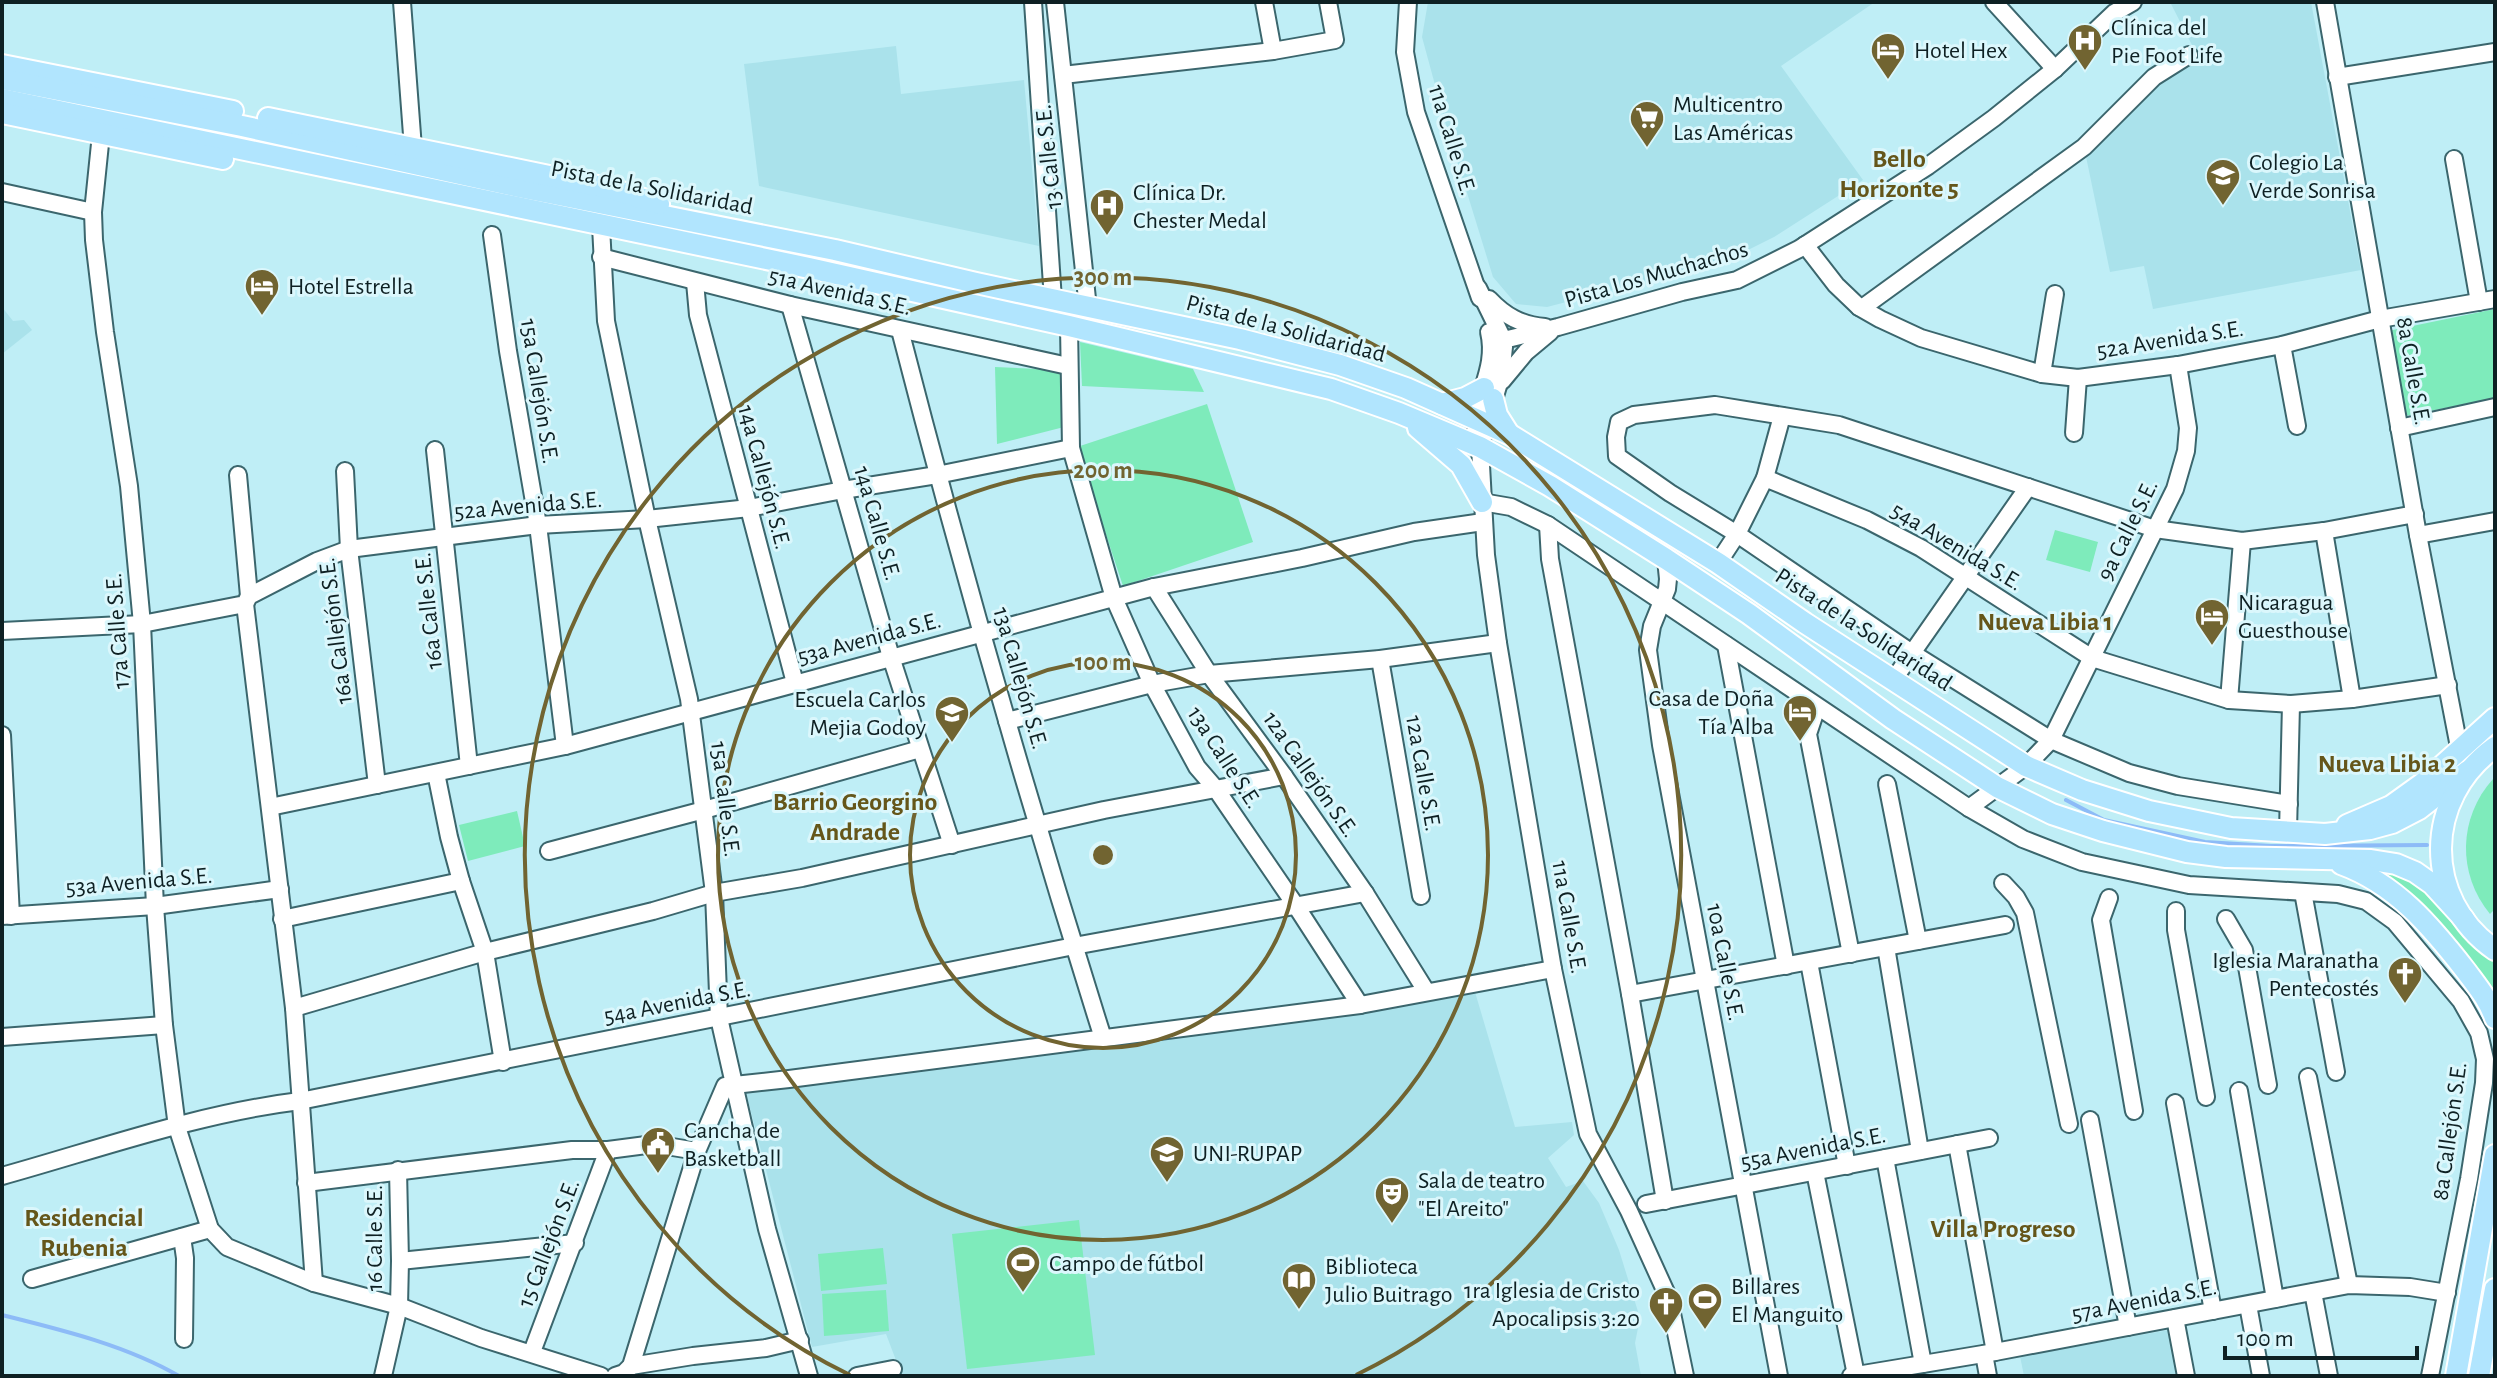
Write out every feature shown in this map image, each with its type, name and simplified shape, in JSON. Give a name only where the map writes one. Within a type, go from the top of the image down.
[{"type":"main road","points":[[2,65],[632,195],[657,203],[687,220]]},
{"type":"main road","points":[[2,79],[166,122]]},
{"type":"main road","points":[[2,99],[166,122]]},
{"type":"main road","name":"Pista de la Solidaridad","points":[[2,113],[423,201],[489,212],[561,216]]},
{"type":"main road","name":"Pista de la Solidaridad","points":[[166,122],[601,226],[1069,326],[1331,389],[1399,413],[1480,447],[1550,486],[1749,614],[1893,719],[1997,787],[2052,814],[2103,831],[2187,852],[2226,857],[2371,860],[2409,869],[2436,887],[2492,950]]},
{"type":"main road","name":"Pista de la Solidaridad","points":[[166,122],[835,250],[1240,339],[1340,365],[1406,388],[1509,434],[1718,563],[2026,766],[2082,790],[2149,811],[2231,828],[2325,834],[2370,829],[2392,823],[2428,804],[2495,747]]},
{"type":"main road","points":[[1442,404],[1491,392],[1502,426],[1509,434]]},
{"type":"main road","points":[[1399,413],[1461,465],[1482,512]]},
{"type":"main road","points":[[2325,834],[2391,806],[2423,783],[2459,747],[2495,718]]},
{"type":"main road","points":[[2464,919],[2447,885],[2441,850],[2451,799],[2468,771]]},
{"type":"main road","points":[[2326,858],[2377,880],[2412,907],[2449,949],[2483,995],[2495,1018]]},
{"type":"main road","points":[[2456,1376],[2495,1155]]},
{"type":"main road","points":[[2479,1376],[2495,1289]]},
{"type":"street","points":[[402,2],[413,148]]},
{"type":"street","name":"13 Calle S.E.","points":[[1033,2],[1053,300]]},
{"type":"street","name":"13 Calle S.E.","points":[[1055,2],[1088,308]]},
{"type":"street","points":[[1264,2],[1273,51]]},
{"type":"street","points":[[1063,75],[1273,51],[1335,40],[1328,2]]},
{"type":"street","name":"11a Calle S.E.","points":[[1408,2],[1405,52],[1416,112],[1497,341],[1491,363],[1491,392],[1480,421],[1482,512],[1498,643],[1553,969],[1588,1134],[1629,1211],[1669,1299],[1685,1376]]},
{"type":"street","points":[[1994,2],[2055,69]]},
{"type":"street","name":"Pista Los Muchachos","points":[[1497,341],[1737,280],[1805,245],[1928,166],[1994,118],[2055,69],[2114,13],[2133,2]]},
{"type":"street","name":"8a Calle S.E.","points":[[2325,2],[2418,535],[2459,747]]},
{"type":"street","points":[[2337,77],[2495,52]]},
{"type":"street","points":[[1805,245],[1836,285],[1859,307],[2084,147],[2154,77],[2189,55]]},
{"type":"street","name":"17a Calle S.E.","points":[[101,134],[93,212],[94,240],[129,486],[142,624],[155,906],[164,1025],[177,1127],[210,1229]]},
{"type":"street","points":[[2454,159],[2487,301]]},
{"type":"street","points":[[1045,178],[1074,176]]},
{"type":"street","points":[[2,192],[93,212]]},
{"type":"street","name":"15a Calle S.E.","points":[[601,226],[606,321],[691,712],[714,893],[719,1018],[767,1229],[809,1376]]},
{"type":"street","name":"15a Callejón S.E.","points":[[492,235],[538,525],[565,746]]},
{"type":"street","name":"51a Avenida S.E.","points":[[601,257],[790,305],[1068,366]]},
{"type":"street","name":"14a Callejón S.E.","points":[[695,282],[698,315],[795,683]]},
{"type":"street","points":[[1478,288],[1512,319],[1533,326],[1558,327]]},
{"type":"street","points":[[2042,374],[2055,294]]},
{"type":"street","points":[[1053,300],[1069,326],[1088,308]]},
{"type":"street","name":"52a Avenida S.E.","points":[[1859,307],[1921,338],[2042,374],[2078,378],[2178,365],[2282,345],[2380,319],[2487,301]]},
{"type":"street","name":"14a Calle S.E.","points":[[790,305],[891,657],[952,845]]},
{"type":"street","name":"13a Calle S.E.","points":[[1069,326],[1071,448],[1114,598],[1152,684],[1197,767],[1216,789],[1360,1005]]},
{"type":"street","points":[[1491,392],[1534,344],[1558,327]]},
{"type":"street","name":"13a Callejón S.E.","points":[[900,330],[937,475],[1007,721],[1103,1038]]},
{"type":"street","points":[[2282,345],[2297,426]]},
{"type":"street","name":"9a Calle S.E.","points":[[1969,808],[2026,766],[2051,740],[2175,489],[2186,451],[2188,428],[2178,365]]},
{"type":"street","points":[[2074,433],[2078,378]]},
{"type":"street","points":[[2289,804],[2178,786],[2129,773],[2051,740],[1912,653],[1617,456],[1619,422],[1634,415],[1715,405],[1839,425],[2155,529],[2242,541],[2324,531],[2415,514]]},
{"type":"street","points":[[2399,428],[2495,407]]},
{"type":"street","points":[[1718,563],[1737,534],[1765,478],[1782,416]]},
{"type":"street","name":"52a Avenida S.E.","points":[[2,631],[142,624],[247,600],[317,561],[349,549],[538,525],[647,519],[749,508],[1071,448]]},
{"type":"street","name":"16a Calle S.E.","points":[[435,450],[469,766]]},
{"type":"street","name":"16a Callejón S.E.","points":[[345,471],[349,549],[377,785]]},
{"type":"street","points":[[238,475],[247,600],[294,1008],[314,1283]]},
{"type":"street","name":"54a Avenida S.E.","points":[[1765,478],[1867,520],[1921,548],[2092,658],[2229,700],[2291,704],[2448,685]]},
{"type":"street","points":[[1894,679],[2028,487]]},
{"type":"street","name":"8a Callejón S.E.","points":[[1482,512],[1511,507],[1548,525],[1969,808],[2023,839],[2082,862],[2189,885],[2338,894],[2366,901],[2395,922],[2461,1001],[2479,1033],[2485,1059],[2469,1179],[2430,1376]]},
{"type":"street","name":"53a Avenida S.E.","points":[[270,807],[565,746],[1154,587],[1302,558],[1414,532],[1482,512]]},
{"type":"street","points":[[2418,535],[2495,521]]},
{"type":"street","points":[[1548,525],[1550,559],[1665,1201]]},
{"type":"street","points":[[2324,531],[2352,699]]},
{"type":"street","points":[[2229,700],[2242,541]]},
{"type":"street","name":"10a Calle S.E.","points":[[1666,559],[1668,579],[1652,626],[1648,650],[1661,745],[1779,1376]]},
{"type":"street","name":"12a Callejón S.E.","points":[[1154,587],[1209,674],[1365,893],[1426,991]]},
{"type":"street","points":[[1007,721],[1152,684],[1209,674],[1380,659],[1498,643]]},
{"type":"street","points":[[1726,645],[1786,966]]},
{"type":"street","name":"12a Calle S.E.","points":[[1380,659],[1421,896]]},
{"type":"street","points":[[2288,832],[2291,704]]},
{"type":"street","points":[[1817,707],[1808,734],[1851,954]]},
{"type":"street","points":[[2,735],[7,916]]},
{"type":"street","points":[[549,851],[920,749]]},
{"type":"street","points":[[436,773],[461,881],[485,952],[503,1062]]},
{"type":"street","points":[[294,1008],[485,952],[714,893],[802,878],[1039,825],[1284,776]]},
{"type":"street","points":[[1887,784],[1918,941]]},
{"type":"street","points":[[282,919],[461,881]]},
{"type":"street","points":[[2003,883],[2025,913],[2069,1124]]},
{"type":"street","name":"53a Avenida S.E.","points":[[7,916],[155,906],[280,889]]},
{"type":"street","points":[[2303,892],[2336,1072]]},
{"type":"street","name":"54a Avenida S.E.","points":[[2,1176],[258,1106],[300,1101],[503,1062],[1074,946],[1365,893]]},
{"type":"street","points":[[2109,898],[2101,920],[2134,1111]]},
{"type":"street","points":[[2176,911],[2176,930],[2206,1097]]},
{"type":"street","points":[[2226,919],[2244,950],[2268,1085]]},
{"type":"street","points":[[1630,994],[2005,925]]},
{"type":"street","points":[[1886,947],[1920,1151]]},
{"type":"street","points":[[1809,962],[1847,1166]]},
{"type":"street","points":[[615,1376],[631,1366],[697,1151],[725,1086],[1360,1005],[1553,969]]},
{"type":"street","points":[[2,1037],[164,1025]]},
{"type":"street","points":[[2308,1077],[2349,1285]]},
{"type":"street","points":[[2239,1091],[2275,1299]]},
{"type":"street","points":[[2175,1103],[2213,1311]]},
{"type":"street","points":[[2090,1120],[2128,1327]]},
{"type":"street","name":"55a Avenida S.E.","points":[[1646,1204],[1989,1138]]},
{"type":"street","points":[[306,1183],[572,1150],[608,1150],[654,1144],[697,1151]]},
{"type":"street","points":[[1957,1144],[1989,1353],[1988,1376]]},
{"type":"street","name":"15 Callejón S.E.","points":[[532,1352],[608,1150]]},
{"type":"street","points":[[1885,1158],[1923,1364]]},
{"type":"street","name":"16 Calle S.E.","points":[[383,1376],[399,1306],[398,1170]]},
{"type":"street","points":[[1815,1172],[1853,1376]]},
{"type":"street","points":[[2469,1179],[2493,1179]]},
{"type":"street","points":[[32,1279],[210,1229],[227,1247],[314,1283],[399,1306],[481,1338],[601,1376]]},
{"type":"street","points":[[182,1237],[185,1258],[184,1339]]},
{"type":"street","points":[[400,1261],[575,1243]]},
{"type":"street","name":"57a Avenida S.E.","points":[[1853,1376],[1893,1372],[2349,1285],[2410,1287],[2447,1293]]},
{"type":"street","points":[[2313,1292],[2329,1376]]},
{"type":"street","points":[[2248,1305],[2261,1376]]},
{"type":"street","points":[[2175,1318],[2186,1376]]},
{"type":"street","points":[[631,1366],[766,1348],[800,1340]]},
{"type":"street","points":[[857,1376],[893,1369]]},
{"type":"shaded area","name":"Multicentro Las Américas","points":[[1428,2],[1875,2],[1781,66],[1863,180],[1774,237],[1728,260],[1547,307],[1516,304],[1493,277],[1444,118],[1422,37]]},
{"type":"shaded area","name":"Colegio La Verde Sonrisa","points":[[2170,2],[2311,2],[2361,270],[2153,309],[2144,266],[2110,272],[2084,147],[2193,55],[2192,45]]},
{"type":"shaded area","points":[[896,46],[901,94],[1024,80],[1039,246],[759,186],[744,64]]},
{"type":"shaded area","points":[[2,307],[13,321],[24,320],[32,330],[2,354]]},
{"type":"shaded area","name":"UNI-RUPAP","points":[[1475,992],[1515,1127],[1572,1122],[1574,1135],[1548,1158],[1566,1187],[1583,1181],[1599,1203],[1619,1250],[1640,1318],[1635,1343],[1641,1376],[902,1376],[886,1334],[812,1347],[745,1089]]},
{"type":"shaded area","points":[[2169,1330],[2177,1376],[2024,1376],[2020,1356]]},
{"type":"green space","points":[[2495,309],[2495,398],[2405,416],[2388,331]]},
{"type":"green space","points":[[1080,342],[1193,369],[1204,392],[1082,386]]},
{"type":"green space","points":[[995,367],[1062,370],[1064,427],[997,444]]},
{"type":"green space","points":[[1207,404],[1253,542],[1123,586],[1077,447]]},
{"type":"green space","points":[[2055,530],[2098,542],[2090,572],[2046,560]]},
{"type":"green space","points":[[2493,779],[2495,909],[2490,914],[2472,882],[2466,846],[2473,811]]},
{"type":"green space","points":[[517,811],[525,846],[468,861],[459,825]]},
{"type":"green space","points":[[2371,860],[2409,869],[2495,959],[2495,1018],[2387,887]]},
{"type":"green space","name":"Campo de fútbol","points":[[1079,1220],[1095,1355],[967,1369],[952,1234]]},
{"type":"green space","points":[[883,1248],[887,1284],[821,1291],[818,1254]]},
{"type":"green space","points":[[886,1290],[889,1331],[824,1336],[822,1294]]},
{"type":"waterway","points":[[2066,800],[2104,820],[2205,842],[2271,846],[2427,845]]},
{"type":"waterway","points":[[2,1315],[115,1347],[179,1376]]},
{"type":"place","name":"Clínica del Pie Foot Life","points":[[2085,72]]},
{"type":"place","name":"Hotel Hex","points":[[1888,81]]},
{"type":"place","name":"Multicentro Las Américas","points":[[1647,149]]},
{"type":"place","name":"Colegio La Verde Sonrisa","points":[[2223,207]]},
{"type":"place","name":"Clínica Dr. Chester Medal","points":[[1107,237]]},
{"type":"place","name":"Hotel Estrella","points":[[262,317]]},
{"type":"place","name":"Nicaragua Guesthouse","points":[[2212,647]]},
{"type":"place","name":"Casa de Doña Tía Alba","points":[[1800,743]]},
{"type":"place","name":"Escuela Carlos Mejia Godoy","points":[[952,744]]},
{"type":"place","name":"Iglesia Maranatha Pentecostés","points":[[2405,1005]]},
{"type":"place","name":"Cancha de Basketball","points":[[658,1175]]},
{"type":"place","name":"UNI-RUPAP","points":[[1167,1184]]},
{"type":"place","name":"Sala de teatro \"El Areito\"","points":[[1392,1225]]},
{"type":"place","name":"Campo de fútbol","points":[[1023,1294]]},
{"type":"place","name":"Biblioteca Julio Buitrago","points":[[1299,1311]]},
{"type":"place","name":"Billares El Manguito","points":[[1705,1331]]},
{"type":"place","name":"1ra Iglesia de Cristo Apocalipsis 3:20","points":[[1666,1335]]},
{"type":"district","name":"Bello Horizonte 5","points":[[1899,173]]},
{"type":"district","name":"Nueva Libia 1","points":[[2045,621]]},
{"type":"district","name":"Nueva Libia 2","points":[[2387,763]]},
{"type":"district","name":"Barrio Georgino Andrade","points":[[855,816]]},
{"type":"district","name":"Villa Progreso","points":[[2003,1228]]},
{"type":"district","name":"Residencial Rubenia","points":[[84,1232]]}]
